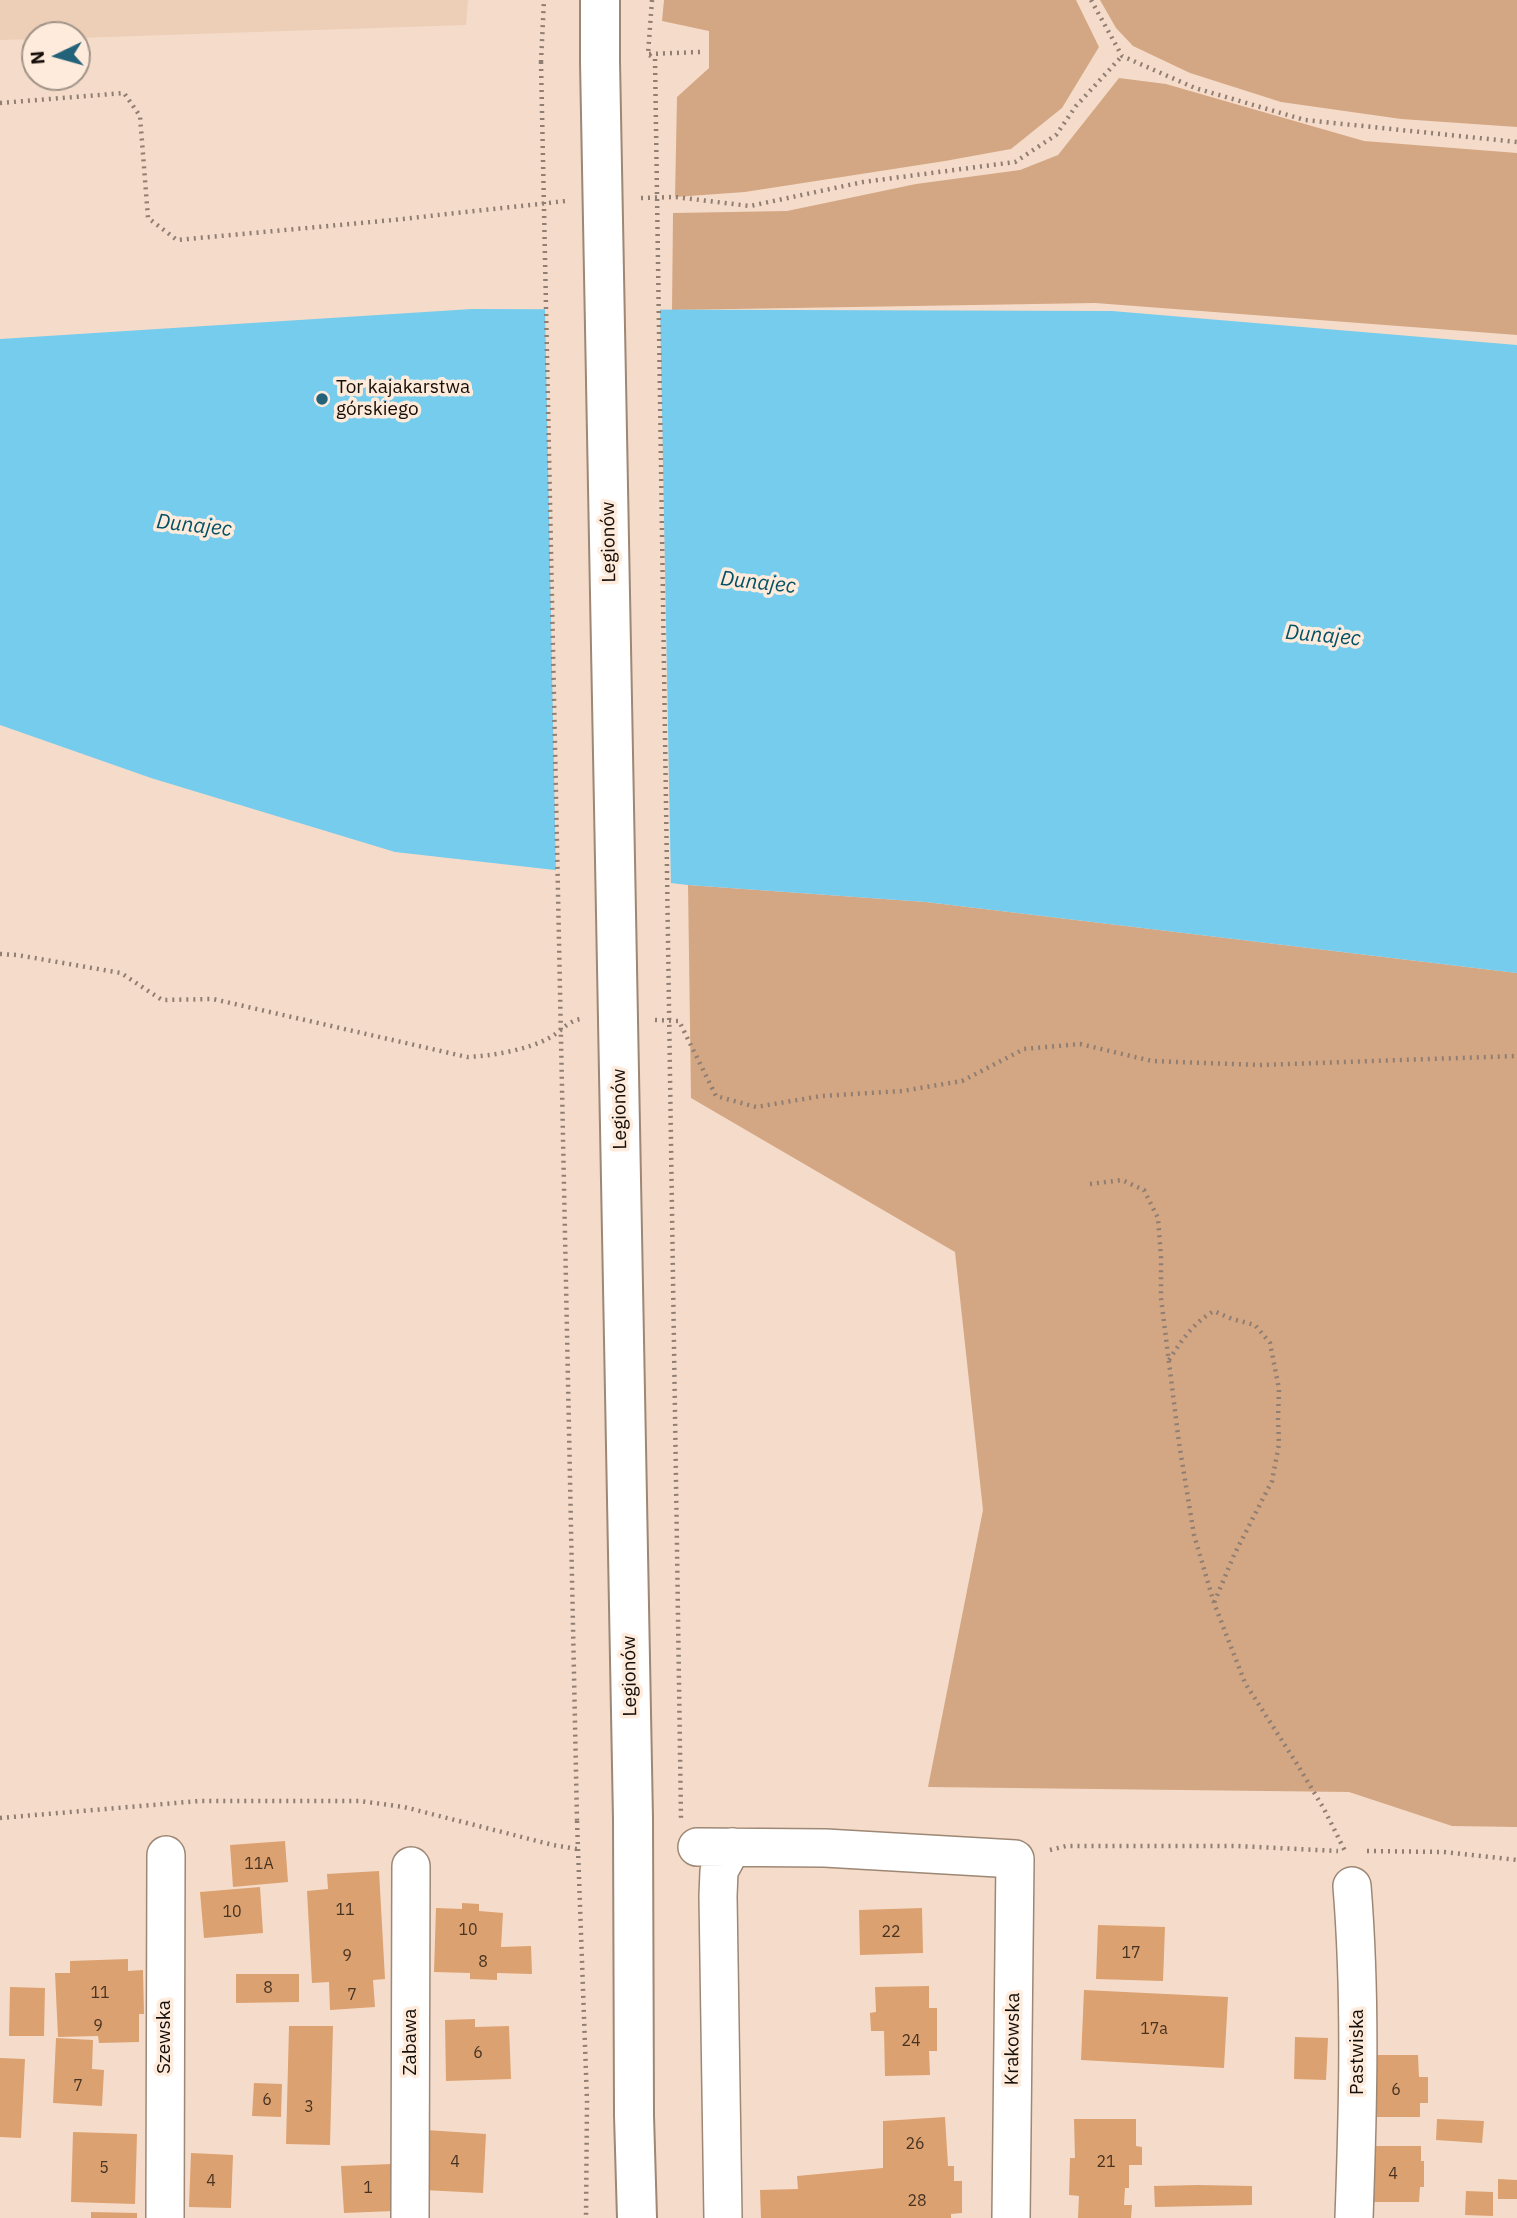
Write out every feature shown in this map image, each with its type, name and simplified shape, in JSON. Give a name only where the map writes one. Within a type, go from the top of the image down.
[{"type":"main road","name":"Legionów","points":[[600,0],[633,1819],[637,2218]]},
{"type":"street","points":[[723,2218],[719,1871],[704,1838],[1015,1859]]},
{"type":"street","name":"Szewska","points":[[165,2218],[166,1855]]},
{"type":"street","name":"Krakowska","points":[[1011,2218],[1015,1859]]},
{"type":"street","name":"Zabawa","points":[[410,2218],[411,1866]]},
{"type":"street","name":"Pastwiska","points":[[1352,1886],[1358,1981],[1354,2218]]},
{"type":"path","points":[[544,0],[541,62],[577,1849],[587,2101],[586,2218]]},
{"type":"path","points":[[648,54],[652,0]]},
{"type":"path","points":[[1091,0],[1122,56],[1195,88],[1305,120],[1517,142]]},
{"type":"path","points":[[648,54],[700,52]]},
{"type":"path","points":[[648,54],[655,60],[704,1838]]},
{"type":"path","points":[[655,198],[675,197],[750,206],[863,183],[1015,162],[1056,135],[1076,106],[1122,56]]},
{"type":"path","points":[[0,103],[124,93],[140,116],[148,218],[177,240],[567,201]]},
{"type":"path","points":[[0,954],[121,973],[162,1000],[213,999],[467,1057],[494,1056],[548,1038],[575,1019],[588,1019]]},
{"type":"path","points":[[653,1020],[679,1021],[716,1096],[756,1107],[821,1096],[902,1091],[961,1081],[1024,1049],[1080,1044],[1152,1061],[1245,1064],[1517,1056]]},
{"type":"path","points":[[1090,1184],[1122,1180],[1144,1189],[1158,1218],[1161,1298],[1168,1361],[1194,1535],[1214,1603],[1245,1683],[1311,1787],[1345,1851],[1352,1886]]},
{"type":"path","points":[[1168,1361],[1192,1328],[1214,1311],[1255,1325],[1270,1343],[1279,1389],[1279,1444],[1272,1481],[1234,1555],[1214,1603]]},
{"type":"path","points":[[0,1818],[199,1801],[360,1801],[404,1807],[577,1849]]},
{"type":"path","points":[[1015,1859],[1066,1846],[1237,1846],[1444,1852],[1517,1860]]},
{"type":"shaded area","points":[[0,0],[468,0],[466,25],[91,38],[91,21],[21,21],[21,39],[0,40]]},
{"type":"shaded area","points":[[664,0],[1076,0],[1099,47],[1062,108],[1011,149],[745,192],[675,197],[677,97],[709,68],[709,31],[662,21]]},
{"type":"shaded area","points":[[1100,0],[1517,0],[1517,127],[1401,119],[1281,102],[1190,73],[1133,46],[1116,28]]},
{"type":"shaded area","points":[[1119,78],[1166,84],[1364,141],[1517,153],[1517,335],[1095,303],[672,310],[673,213],[787,211],[916,184],[1020,170],[1058,155]]},
{"type":"shaded area","points":[[688,885],[926,902],[1517,973],[1517,1827],[1452,1826],[1349,1792],[928,1787],[983,1510],[955,1252],[691,1098]]},
{"type":"water","name":"Dunajec","points":[[472,309],[1112,311],[1517,345],[1517,973],[926,902],[688,885],[395,852],[151,778],[0,725],[0,339]]},
{"type":"pier","points":[[545,306],[660,306],[671,887],[556,874]]},
{"type":"building","points":[[285,1841],[288,1882],[233,1887],[230,1845]]},
{"type":"building","points":[[379,1871],[385,1979],[373,1980],[375,2007],[330,2010],[329,1982],[312,1983],[307,1891],[328,1889],[327,1874]]},
{"type":"building","points":[[260,1887],[263,1933],[204,1938],[200,1892]]},
{"type":"building","points":[[462,1903],[479,1904],[479,1911],[503,1913],[501,1947],[531,1946],[532,1974],[497,1973],[497,1980],[470,1979],[470,1973],[434,1972],[436,1908],[462,1909]]},
{"type":"building","points":[[922,1908],[923,1953],[860,1955],[859,1910]]},
{"type":"building","points":[[1098,1925],[1165,1927],[1163,1981],[1096,1979]]},
{"type":"building","points":[[128,1959],[128,1971],[143,1970],[144,2014],[139,2014],[139,2042],[99,2043],[98,2036],[58,2037],[55,1973],[70,1973],[70,1961]]},
{"type":"building","points":[[236,1974],[299,1974],[299,2002],[236,2003]]},
{"type":"building","points":[[929,1986],[929,2008],[937,2008],[937,2051],[929,2051],[930,2075],[885,2076],[884,2031],[871,2031],[870,2013],[876,2012],[875,1987]]},
{"type":"building","points":[[10,1987],[45,1988],[44,2036],[9,2036]]},
{"type":"building","points":[[1084,1990],[1228,1997],[1224,2068],[1081,2060]]},
{"type":"building","points":[[475,2019],[475,2027],[509,2026],[511,2079],[446,2081],[445,2020]]},
{"type":"building","points":[[289,2026],[333,2026],[330,2145],[286,2144]]},
{"type":"building","points":[[1295,2037],[1328,2038],[1326,2080],[1294,2079]]},
{"type":"building","points":[[56,2038],[93,2040],[92,2069],[104,2070],[102,2106],[53,2103]]},
{"type":"building","points":[[1364,2055],[1418,2055],[1419,2077],[1428,2077],[1428,2103],[1420,2103],[1420,2117],[1364,2117]]},
{"type":"building","points":[[0,2058],[25,2059],[21,2138],[0,2137]]},
{"type":"building","points":[[254,2083],[282,2084],[281,2117],[252,2116]]},
{"type":"building","points":[[945,2117],[948,2166],[954,2166],[954,2181],[962,2181],[962,2213],[951,2214],[951,2218],[761,2218],[760,2190],[798,2189],[797,2176],[883,2168],[883,2121]]},
{"type":"building","points":[[1074,2119],[1136,2119],[1136,2146],[1142,2147],[1142,2165],[1129,2165],[1129,2188],[1125,2188],[1124,2205],[1132,2205],[1131,2218],[1078,2218],[1079,2196],[1069,2195],[1070,2158],[1075,2158]]},
{"type":"building","points":[[1437,2119],[1484,2121],[1482,2143],[1436,2140]]},
{"type":"building","points":[[426,2130],[486,2134],[483,2193],[423,2190]]},
{"type":"building","points":[[73,2132],[137,2134],[135,2204],[71,2202]]},
{"type":"building","points":[[1363,2146],[1421,2146],[1424,2187],[1420,2187],[1419,2202],[1363,2202]]},
{"type":"building","points":[[191,2153],[233,2155],[231,2208],[189,2207]]},
{"type":"building","points":[[392,2164],[394,2211],[344,2213],[341,2166]]},
{"type":"building","points":[[1498,2179],[1517,2180],[1517,2199],[1498,2199]]},
{"type":"building","points":[[1154,2186],[1252,2186],[1252,2205],[1155,2207]]},
{"type":"building","points":[[1466,2191],[1493,2192],[1493,2216],[1465,2215]]},
{"type":"building","points":[[91,2212],[137,2213],[137,2218],[91,2218]]},
{"type":"place","name":"Tor kajakarstwa górskiego","points":[[322,399]]}]
